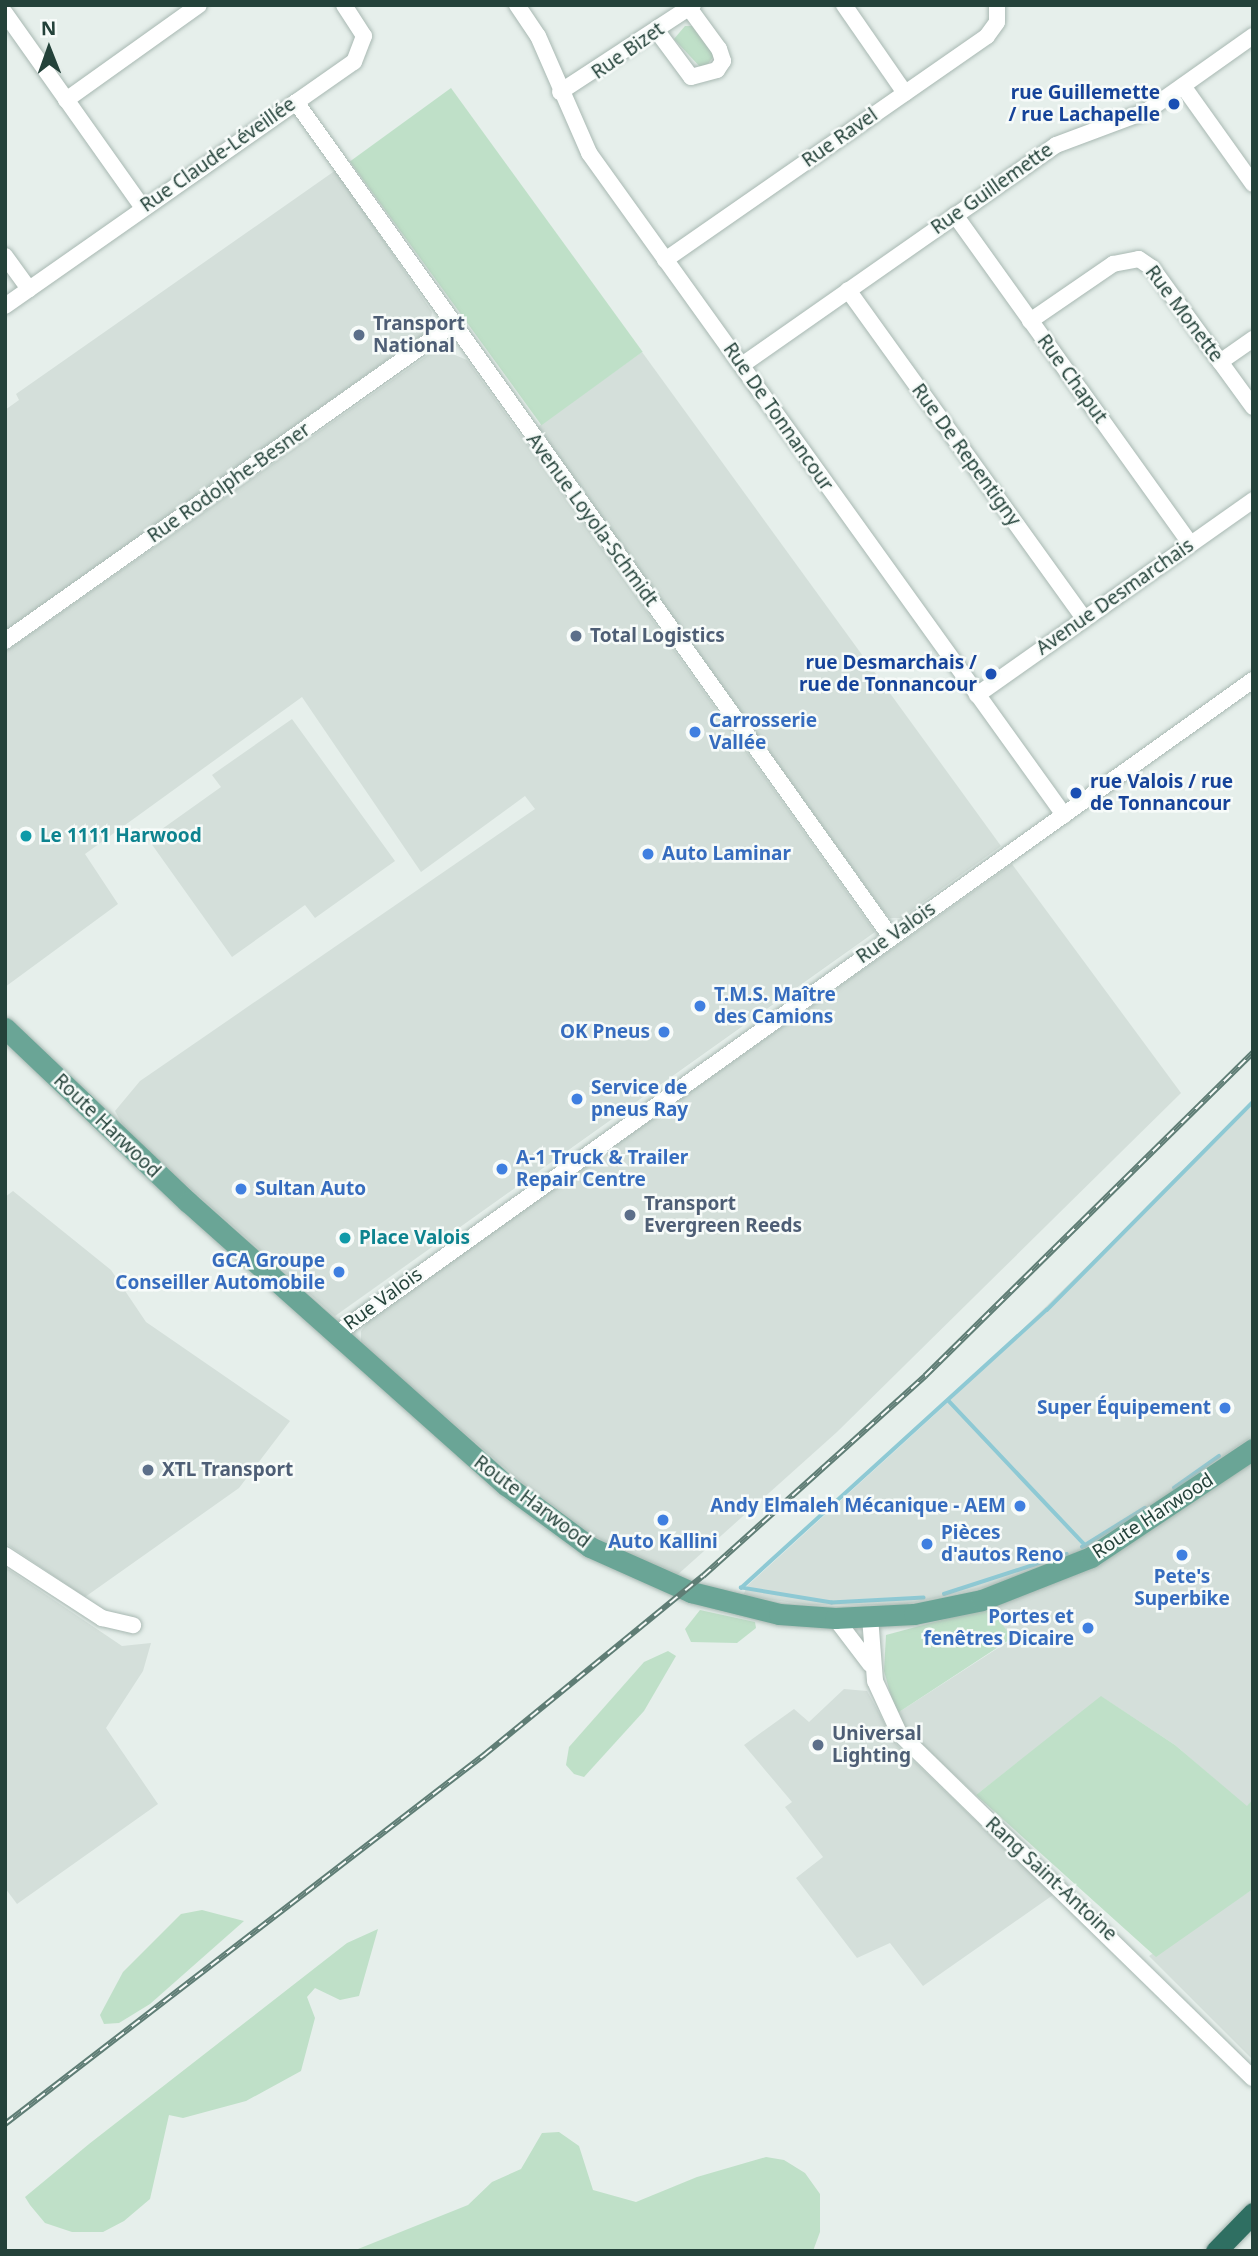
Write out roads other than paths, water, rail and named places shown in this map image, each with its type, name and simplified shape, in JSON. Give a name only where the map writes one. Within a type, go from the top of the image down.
[{"type":"highway","points":[[1216,2251],[1253,2214]]},
{"type":"main road","name":"Route Harwood","points":[[5,1028],[335,1335],[504,1484],[590,1546],[704,1597],[835,1618],[870,1617],[982,1600],[1066,1570],[1253,1449]]},
{"type":"street","points":[[66,100],[199,5]]},
{"type":"street","name":"Rue Claude-Léveillée","points":[[5,306],[326,82],[363,49],[361,29],[344,5]]},
{"type":"street","name":"Rue De Tonnancour","points":[[517,5],[538,36],[585,146],[1064,815]]},
{"type":"street","points":[[844,5],[905,93]]},
{"type":"street","name":"Rue Ravel","points":[[666,260],[992,31],[997,5]]},
{"type":"street","points":[[657,31],[694,78],[720,67],[719,49],[691,6]]},
{"type":"street","name":"Rue Bizet","points":[[560,92],[657,31],[691,6]]},
{"type":"street","points":[[5,13],[143,208]]},
{"type":"street","name":"Rue Guillemette","points":[[742,365],[1064,140],[1135,118],[1253,36]]},
{"type":"street","points":[[1183,86],[1253,184]]},
{"type":"street","name":"Avenue Loyola-Schmidt","points":[[296,102],[452,325],[891,937]]},
{"type":"street","name":"Rue Chaput","points":[[955,215],[1190,544]]},
{"type":"street","points":[[5,256],[29,289]]},
{"type":"street","name":"Rue Monette","points":[[1030,321],[1113,264],[1135,258],[1153,268],[1253,407]]},
{"type":"street","name":"Rue De Repentigny","points":[[848,290],[1084,619]]},
{"type":"street","name":"Rue Rodolphe-Besner","points":[[5,641],[452,325]]},
{"type":"street","points":[[1220,362],[1253,339]]},
{"type":"street","name":"Avenue Desmarchais","points":[[977,695],[1253,500]]},
{"type":"street","name":"Rue Valois","points":[[335,1335],[1253,680]]},
{"type":"street","points":[[5,1555],[102,1618],[133,1625]]},
{"type":"street","name":"Rang Saint-Antoine","points":[[870,1617],[871,1666],[887,1713],[908,1743],[1253,2078]]},
{"type":"street","name":"Rang Saint-Antoine","points":[[835,1618],[871,1666]]},
{"type":"waterway","points":[[924,1598],[832,1603],[741,1588],[1047,1310],[1253,1102]]},
{"type":"waterway","points":[[949,1401],[1086,1546]]},
{"type":"waterway","points":[[1174,1488],[1219,1456]]},
{"type":"waterway","points":[[1082,1547],[1145,1508]]},
{"type":"waterway","points":[[944,1594],[1067,1554]]},
{"type":"railway","points":[[5,2124],[484,1755],[703,1576],[925,1376],[1253,1052]]},
{"type":"place","name":"rue Guillemette / rue Lachapelle","points":[[1174,104]]},
{"type":"place","name":"Transport National","points":[[359,335]]},
{"type":"place","name":"Total Logistics","points":[[576,636]]},
{"type":"place","name":"rue Desmarchais / rue de Tonnancour","points":[[991,674]]},
{"type":"place","name":"Carrosserie Vallée","points":[[695,732]]},
{"type":"place","name":"rue Valois / rue de Tonnancour","points":[[1076,793]]},
{"type":"place","name":"Le 1111 Harwood","points":[[26,836]]},
{"type":"place","name":"Auto Laminar","points":[[648,854]]},
{"type":"place","name":"T.M.S. Maître des Camions","points":[[700,1006]]},
{"type":"place","name":"OK Pneus","points":[[664,1032]]},
{"type":"place","name":"Service de pneus Ray","points":[[577,1099]]},
{"type":"place","name":"A-1 Truck & Trailer Repair Centre","points":[[502,1169]]},
{"type":"place","name":"Sultan Auto","points":[[241,1189]]},
{"type":"place","name":"Transport Evergreen Reeds","points":[[630,1215]]},
{"type":"place","name":"Place Valois","points":[[345,1238]]},
{"type":"place","name":"GCA Groupe Conseiller Automobile","points":[[339,1272]]},
{"type":"place","name":"Super Équipement","points":[[1225,1408]]},
{"type":"place","name":"XTL Transport","points":[[148,1470]]},
{"type":"place","name":"Andy Elmaleh Mécanique - AEM","points":[[1020,1506]]},
{"type":"place","name":"Auto Kallini","points":[[663,1520]]},
{"type":"place","name":"Pièces d'autos Reno","points":[[927,1544]]},
{"type":"place","name":"Pete's Superbike","points":[[1182,1555]]},
{"type":"place","name":"Portes et fenêtres Dicaire","points":[[1088,1628]]},
{"type":"place","name":"Universal Lighting","points":[[818,1745]]}]
